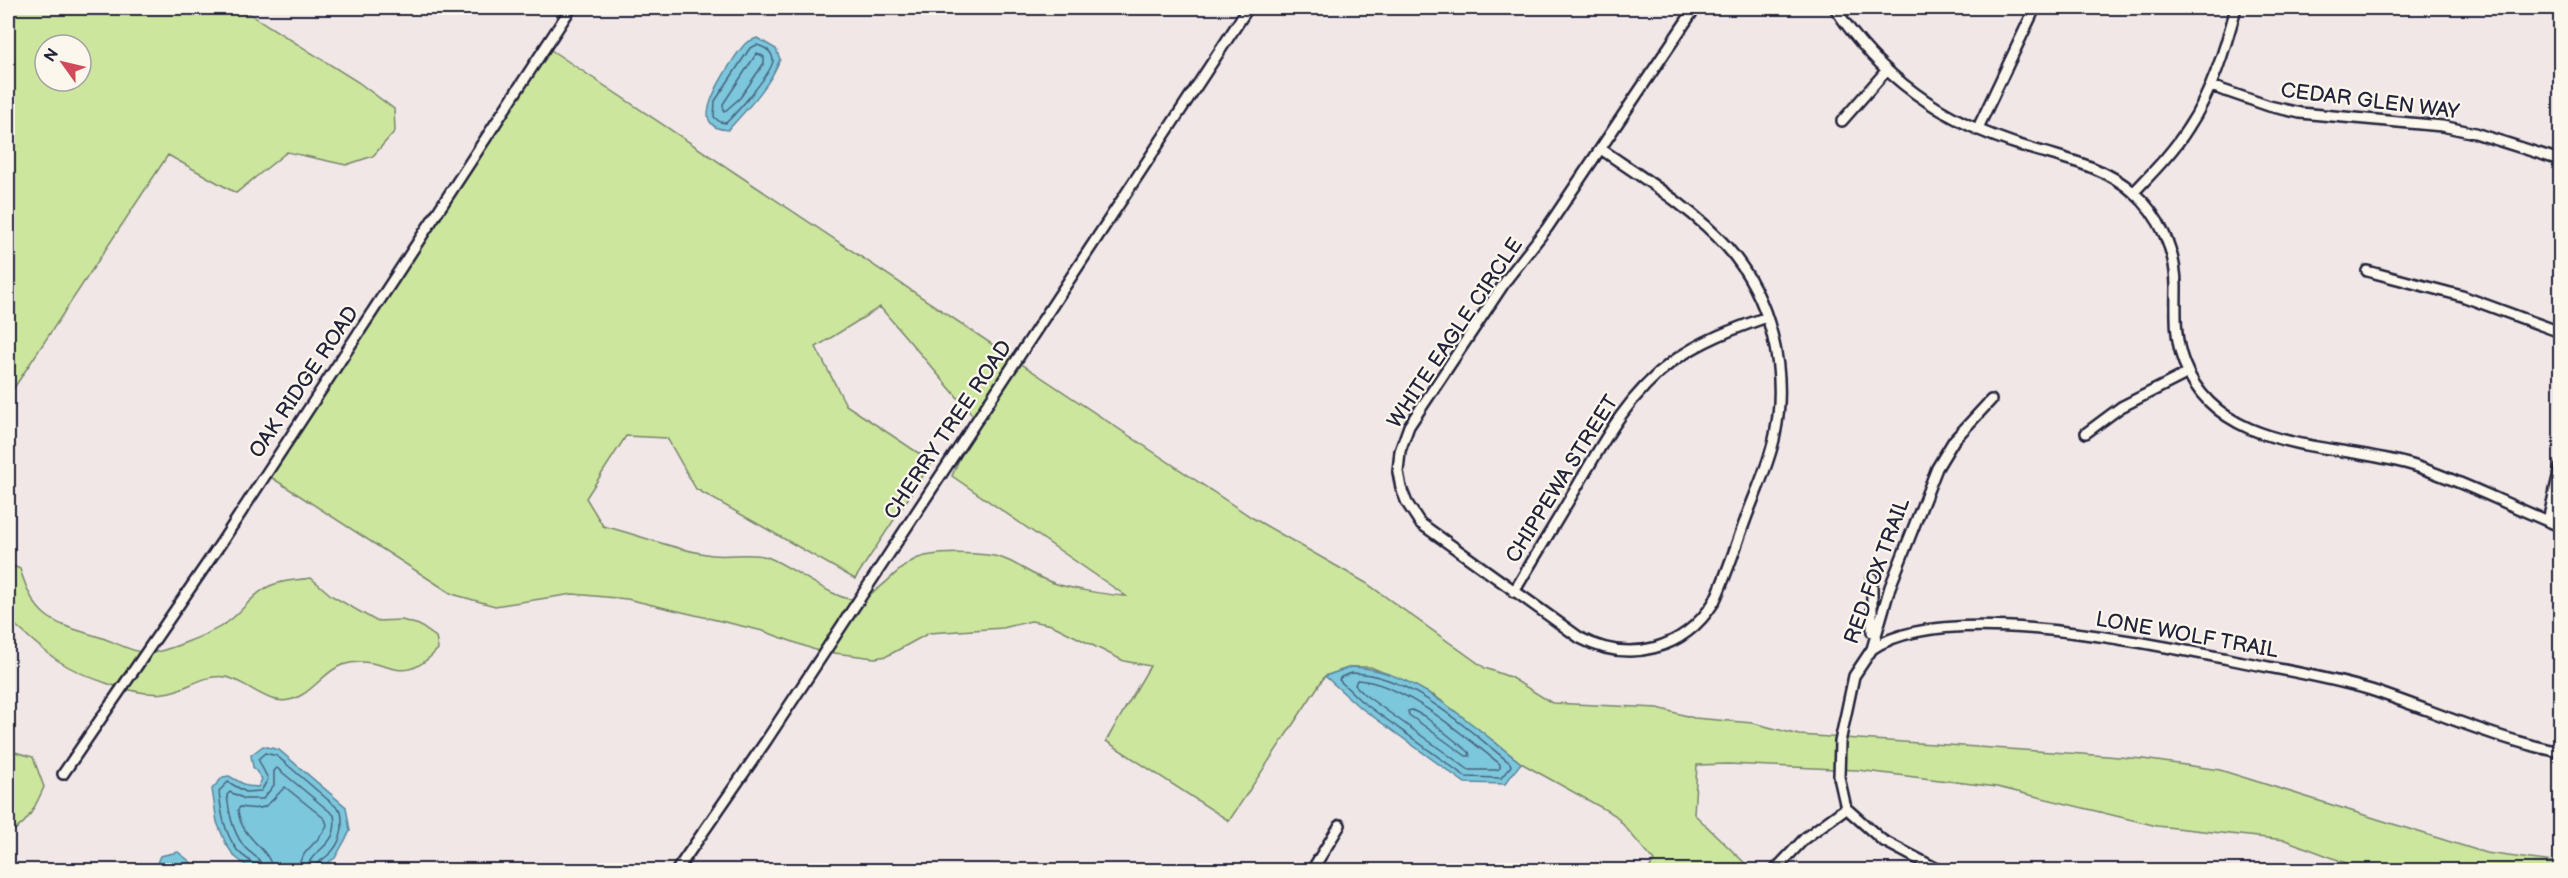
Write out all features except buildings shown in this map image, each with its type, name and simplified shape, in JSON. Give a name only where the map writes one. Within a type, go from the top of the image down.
[{"type":"street","name":"OAK RIDGE ROAD","points":[[63,774],[221,543],[571,8]]},
{"type":"street","name":"CHERRY TREE ROAD","points":[[677,870],[766,741],[1248,8]]},
{"type":"street","name":"WHITE EAGLE CIRCLE","points":[[1601,149],[1707,227],[1739,262],[1767,317],[1778,371],[1779,400],[1775,436],[1719,592],[1701,620],[1684,635],[1665,645],[1637,652],[1622,652],[1593,645],[1580,638],[1426,528],[1415,516],[1401,488],[1398,472],[1400,451],[1409,426],[1507,279],[1547,228],[1695,8]]},
{"type":"street","points":[[1835,8],[1850,30],[1886,71],[1926,103],[1977,130],[2099,171],[2134,192],[2158,223],[2171,251],[2176,285],[2176,336],[2188,373],[2206,399],[2235,423],[2283,440],[2414,466],[2560,526]]},
{"type":"street","points":[[1977,130],[2035,8]]},
{"type":"street","points":[[2134,192],[2189,128],[2211,86],[2236,8]]},
{"type":"street","points":[[1842,121],[1886,71]]},
{"type":"street","name":"CEDAR GLEN WAY","points":[[2211,86],[2242,98],[2300,113],[2442,126],[2475,133],[2560,160]]},
{"type":"street","points":[[2367,271],[2462,296],[2560,332]]},
{"type":"street","name":"CHIPPEWA STREET","points":[[1514,592],[1612,427],[1639,391],[1672,362],[1696,346],[1731,329],[1767,317]]},
{"type":"street","points":[[2086,433],[2132,401],[2188,373]]},
{"type":"street","name":"RED FOX TRAIL","points":[[1846,808],[1839,777],[1840,742],[1854,676],[1872,649],[1890,587],[1937,468],[1954,440],[1991,400]]},
{"type":"street","points":[[2548,521],[2560,468]]},
{"type":"street","points":[[1872,578],[1872,649]]},
{"type":"street","name":"LONE WOLF TRAIL","points":[[1872,649],[1903,633],[1954,628],[2039,628],[2145,643],[2336,680],[2513,741],[2560,752]]},
{"type":"street","points":[[1774,870],[1805,838],[1846,808],[1882,840],[1939,870]]},
{"type":"street","points":[[1312,870],[1340,825]]},
{"type":"green space","points":[[8,8],[240,8],[358,82],[394,109],[395,131],[373,156],[346,165],[287,152],[236,193],[168,155],[8,397]]},
{"type":"green space","points":[[548,48],[1251,517],[1366,583],[1485,668],[1510,677],[1552,703],[1658,708],[1694,718],[1753,723],[1799,735],[2143,759],[2220,770],[2486,853],[2560,863],[2560,870],[2365,870],[2285,840],[2157,826],[1997,787],[1857,770],[1728,764],[1697,765],[1694,814],[1752,870],[1648,870],[1654,861],[1615,815],[1521,763],[1435,696],[1371,667],[1351,667],[1325,676],[1229,821],[1106,741],[1150,666],[1124,661],[1052,625],[1031,621],[1003,628],[929,633],[887,656],[875,658],[818,651],[763,631],[627,599],[573,594],[495,606],[452,594],[266,474]],"holes":[[[880,307],[976,419],[952,476],[1126,596],[1063,586],[996,556],[960,553],[919,558],[904,566],[870,594],[852,599],[844,598],[767,557],[698,553],[603,526],[586,498],[626,436],[667,438],[696,489],[855,579],[932,462],[846,405],[816,347]]]},
{"type":"green space","points":[[8,563],[20,569],[31,597],[45,615],[65,626],[139,652],[152,653],[201,636],[229,621],[256,595],[268,587],[311,578],[332,596],[376,621],[402,620],[419,625],[436,637],[438,649],[424,662],[413,668],[402,670],[370,663],[357,662],[342,665],[329,672],[304,693],[289,700],[273,699],[234,679],[218,676],[172,692],[138,692],[94,679],[67,666],[44,650],[8,619]]},
{"type":"green space","points":[[8,750],[33,757],[44,787],[26,820],[15,830],[8,832]]},
{"type":"water","points":[[757,38],[776,49],[780,59],[776,69],[757,97],[728,130],[717,128],[708,116],[713,95],[740,50],[746,43]]},
{"type":"water","points":[[1351,667],[1374,670],[1397,677],[1420,688],[1463,717],[1521,763],[1505,784],[1465,783],[1357,705],[1325,676]]},
{"type":"water","points":[[263,746],[279,750],[346,807],[350,831],[335,858],[317,870],[252,870],[234,856],[226,844],[217,822],[212,789],[223,777],[229,776],[247,786],[258,787],[262,779],[253,767],[251,755]]},
{"type":"water","points":[[178,852],[197,867],[207,870],[154,870],[160,856]]}]
